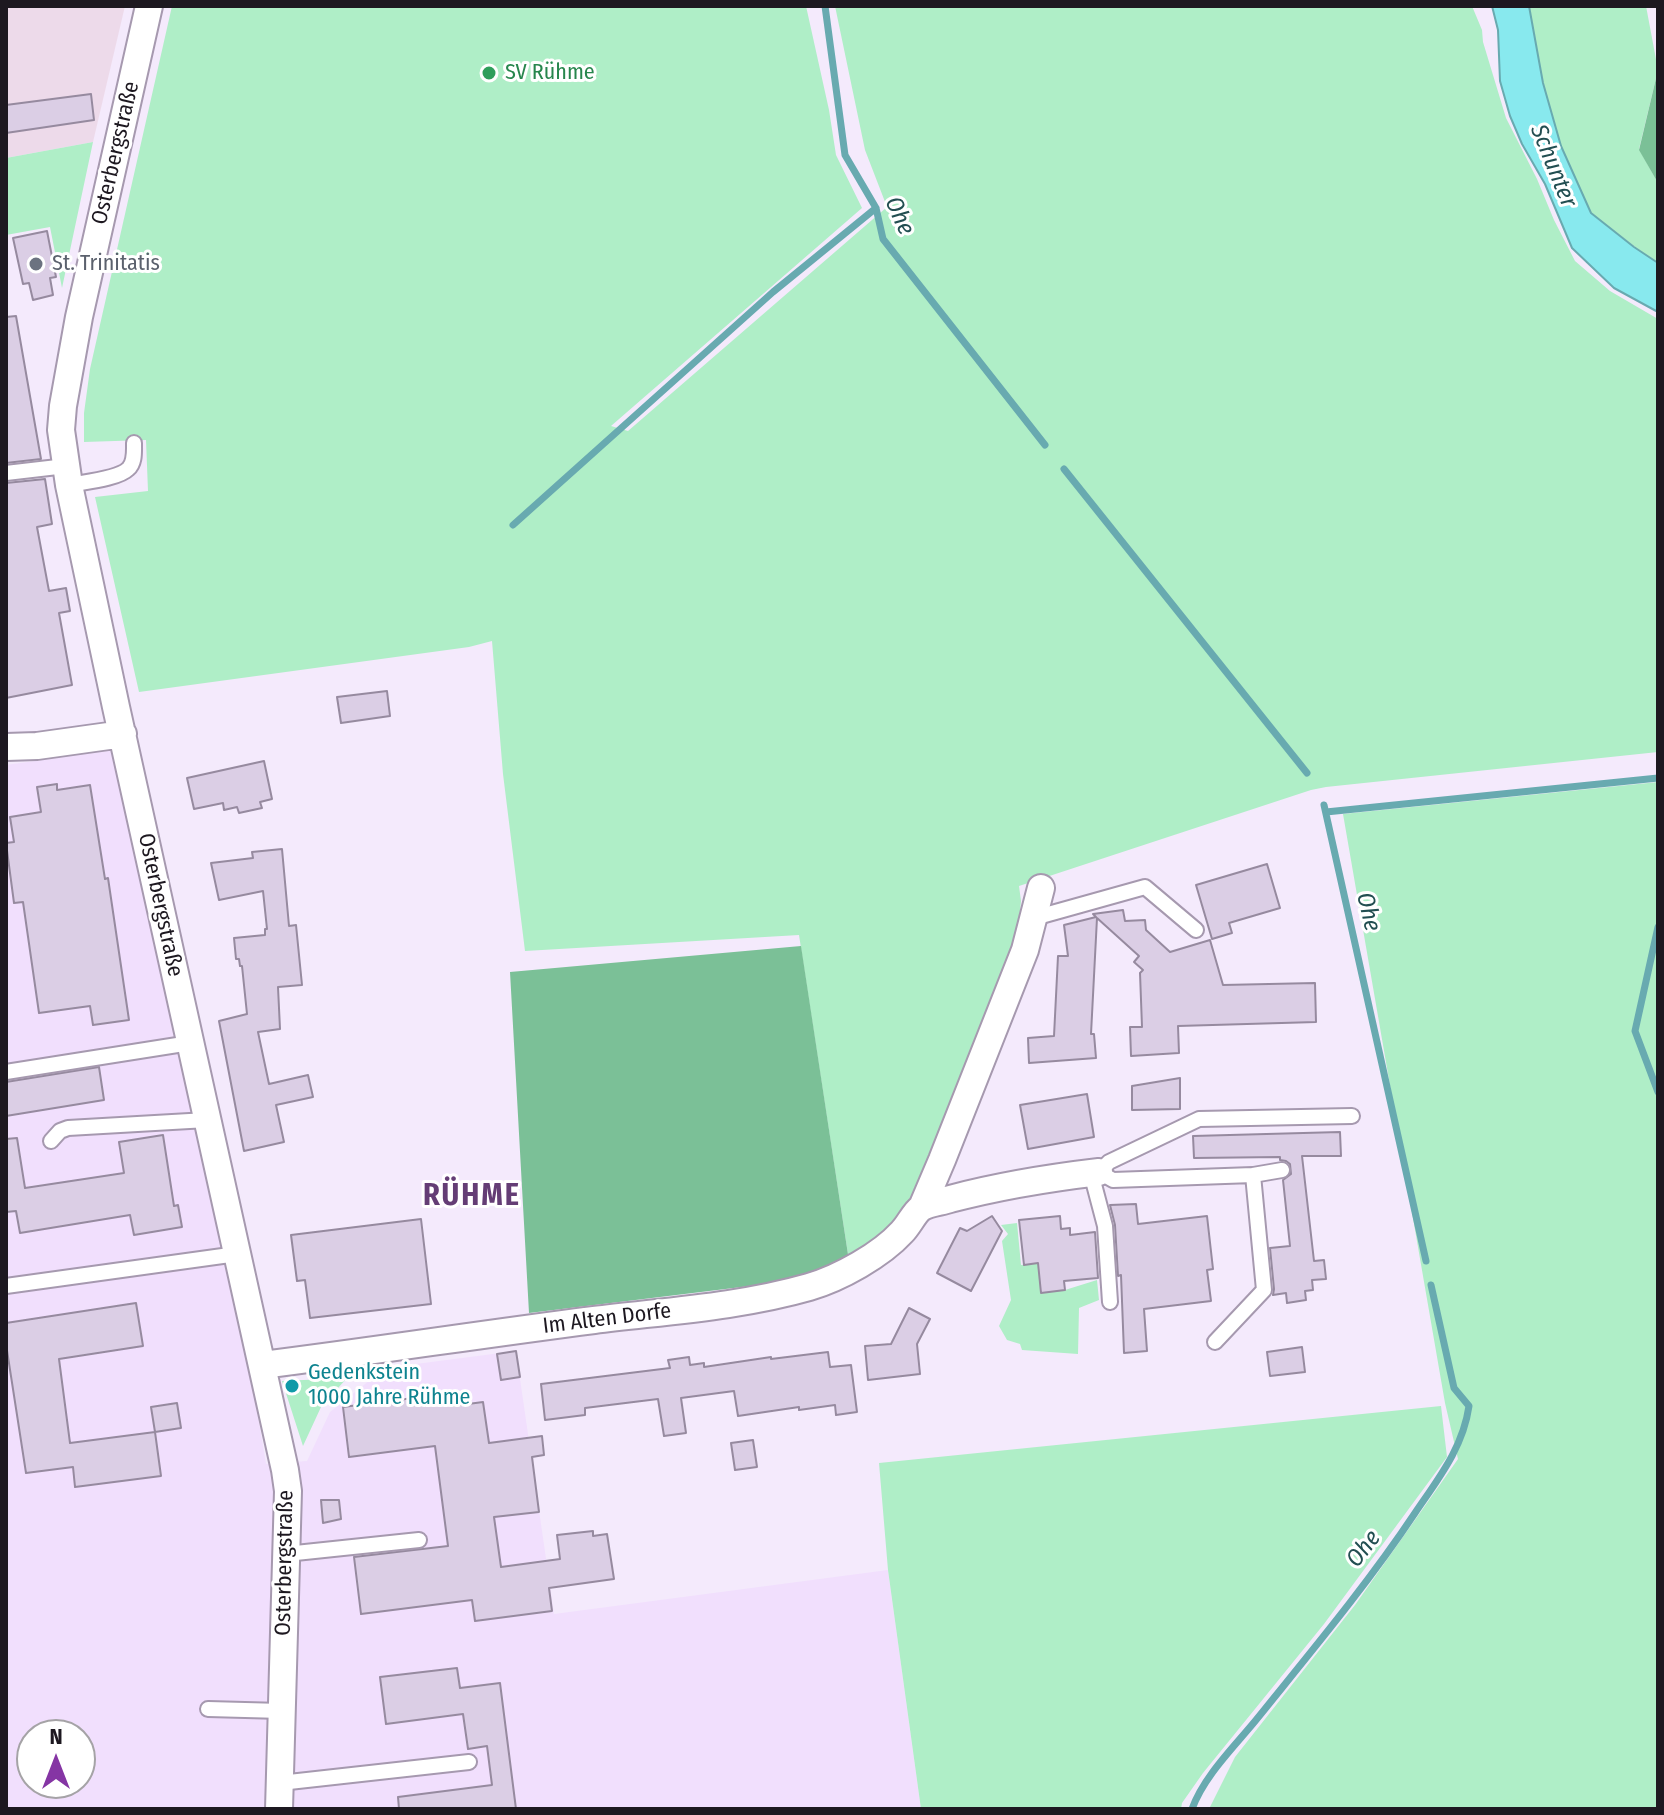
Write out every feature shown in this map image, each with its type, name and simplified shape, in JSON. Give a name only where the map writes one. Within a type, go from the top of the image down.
[{"type":"street","name":"Osterbergstraße","points":[[149,6],[79,317],[61,430],[123,734],[287,1481],[279,1809]]},
{"type":"street","points":[[6,747],[37,746],[123,734]]},
{"type":"street","name":"Im Alten Dorfe","points":[[263,1365],[717,1306],[814,1286],[866,1260],[902,1233],[922,1207],[1025,950],[1041,888]]},
{"type":"street","points":[[922,1207],[1010,1185],[1095,1173]]},
{"type":"lane","points":[[6,473],[68,476],[119,474],[128,469],[132,462],[134,443]]},
{"type":"lane","points":[[1034,918],[1145,887],[1196,930]]},
{"type":"lane","points":[[6,1072],[190,1043]]},
{"type":"lane","points":[[1095,1173],[1109,1162],[1199,1119],[1352,1116]]},
{"type":"lane","points":[[51,1141],[60,1131],[68,1128],[207,1120]]},
{"type":"lane","points":[[1095,1173],[1113,1180],[1253,1175],[1282,1170]]},
{"type":"lane","points":[[1095,1173],[1105,1226],[1110,1302]]},
{"type":"lane","points":[[1215,1342],[1264,1290],[1253,1175]]},
{"type":"lane","points":[[6,1286],[237,1254]]},
{"type":"lane","points":[[286,1554],[419,1540]]},
{"type":"lane","points":[[208,1709],[282,1711]]},
{"type":"lane","points":[[280,1783],[469,1762]]},
{"type":"shaded area","points":[[6,6],[125,6],[93,142],[6,158]]},
{"type":"shaded area","points":[[114,750],[250,1368],[266,1464],[307,1461],[330,1412],[385,1368],[516,1351],[554,1614],[888,1570],[921,1809],[6,1809],[6,765]]},
{"type":"green space","points":[[172,6],[806,6],[836,155],[862,208],[611,426],[628,431],[887,207],[865,150],[835,6],[1472,6],[1482,30],[1506,118],[1575,261],[1610,291],[1658,319],[1658,752],[1311,790],[1019,886],[1021,901],[1016,950],[911,1205],[888,1232],[849,1261],[799,935],[525,951],[503,774],[492,641],[469,647],[139,692],[95,497],[148,491],[146,440],[84,442],[84,413],[90,369]]},
{"type":"green space","points":[[1529,6],[1646,6],[1658,70],[1639,149],[1658,183],[1658,264],[1591,214],[1561,146],[1543,83]]},
{"type":"green space","points":[[1658,70],[1658,183],[1639,150]]},
{"type":"green space","points":[[93,142],[62,288],[50,227],[6,235],[6,158]]},
{"type":"green space","points":[[1658,782],[1658,1809],[1209,1809],[1235,1757],[1355,1605],[1458,1459],[1445,1403],[1343,814]]},
{"type":"green space","points":[[801,946],[849,1261],[799,1280],[529,1313],[510,972]]},
{"type":"green space","points":[[1017,1223],[1021,1265],[1038,1263],[1041,1293],[1065,1290],[1097,1280],[1099,1300],[1079,1308],[1078,1354],[1022,1350],[1020,1344],[1007,1340],[999,1326],[1011,1300],[1002,1241],[1008,1234],[1001,1225]]},
{"type":"green space","points":[[347,1378],[321,1407],[303,1446],[282,1381]]},
{"type":"green space","points":[[1441,1406],[1447,1457],[1324,1624],[1203,1773],[1181,1809],[921,1809],[888,1570],[879,1463]]},
{"type":"water","name":"Schunter","points":[[1492,6],[1529,6],[1543,83],[1561,146],[1591,213],[1658,263],[1658,312],[1614,288],[1572,248],[1545,184],[1510,116],[1500,81],[1498,30]]},
{"type":"building","points":[[91,94],[94,120],[6,133],[6,105]]},
{"type":"building","name":"St. Trinitatis","points":[[47,231],[56,277],[50,278],[53,295],[33,300],[29,283],[23,284],[13,238]]},
{"type":"building","points":[[16,316],[41,459],[6,463],[6,317]]},
{"type":"building","points":[[45,479],[52,524],[37,527],[49,591],[66,588],[70,611],[59,613],[72,685],[6,698],[6,483]]},
{"type":"building","points":[[387,691],[390,716],[341,723],[337,697]]},
{"type":"building","points":[[264,761],[272,799],[260,802],[262,808],[239,813],[237,807],[224,810],[223,803],[194,809],[187,778]]},
{"type":"building","points":[[57,784],[57,790],[90,785],[105,879],[108,878],[129,1020],[93,1025],[90,1006],[39,1013],[23,902],[14,903],[6,843],[14,842],[10,817],[41,812],[37,787]]},
{"type":"building","points":[[282,849],[289,926],[296,925],[302,985],[278,987],[280,1029],[258,1032],[269,1084],[308,1075],[313,1097],[276,1105],[284,1142],[244,1151],[219,1021],[247,1014],[242,966],[236,959],[234,938],[265,935],[263,891],[219,900],[211,863],[253,858],[252,852]]},
{"type":"building","points":[[1267,864],[1280,908],[1229,923],[1232,933],[1212,939],[1196,885]]},
{"type":"building","points":[[1123,910],[1125,921],[1145,920],[1146,930],[1170,952],[1210,940],[1223,985],[1315,983],[1316,1022],[1178,1026],[1179,1053],[1131,1056],[1130,1027],[1142,1027],[1140,973],[1143,970],[1134,962],[1139,956],[1097,918],[1091,1034],[1094,1034],[1096,1058],[1029,1063],[1028,1038],[1054,1036],[1058,956],[1068,956],[1064,925],[1096,917],[1093,914]]},
{"type":"building","points":[[99,1067],[104,1100],[6,1116],[6,1082]]},
{"type":"building","points":[[1180,1078],[1180,1109],[1132,1110],[1132,1086]]},
{"type":"building","points":[[1087,1094],[1094,1137],[1028,1149],[1020,1105]]},
{"type":"building","points":[[1340,1132],[1341,1156],[1302,1156],[1314,1261],[1324,1260],[1326,1279],[1312,1280],[1313,1290],[1305,1291],[1306,1300],[1287,1303],[1286,1293],[1273,1295],[1270,1248],[1290,1246],[1283,1180],[1291,1174],[1290,1164],[1280,1160],[1280,1157],[1194,1158],[1193,1136]]},
{"type":"building","points":[[163,1135],[174,1206],[178,1205],[182,1227],[134,1235],[130,1215],[20,1233],[16,1211],[6,1212],[6,1139],[17,1138],[25,1188],[124,1173],[119,1142]]},
{"type":"building","points":[[1136,1204],[1138,1224],[1207,1216],[1213,1269],[1207,1270],[1211,1301],[1144,1309],[1147,1351],[1124,1353],[1121,1275],[1118,1276],[1115,1225],[1110,1205]]},
{"type":"building","points":[[992,1216],[1002,1231],[971,1291],[937,1273],[960,1228],[967,1231]]},
{"type":"building","points":[[1060,1216],[1061,1229],[1070,1228],[1070,1235],[1095,1232],[1098,1278],[1064,1281],[1065,1290],[1041,1293],[1038,1263],[1024,1265],[1019,1220]]},
{"type":"building","points":[[421,1219],[431,1304],[310,1318],[305,1280],[297,1281],[291,1235]]},
{"type":"building","points":[[136,1303],[143,1346],[59,1359],[70,1443],[155,1432],[161,1476],[75,1487],[73,1467],[26,1473],[6,1344],[6,1323]]},
{"type":"building","points":[[909,1308],[930,1319],[917,1344],[920,1374],[868,1380],[865,1346],[891,1344]]},
{"type":"building","points":[[1302,1347],[1305,1372],[1270,1376],[1267,1352]]},
{"type":"building","points":[[516,1351],[520,1377],[501,1380],[497,1354]]},
{"type":"building","points":[[828,1352],[830,1367],[851,1365],[857,1412],[836,1415],[835,1405],[738,1416],[734,1391],[681,1398],[686,1433],[664,1436],[658,1399],[585,1408],[585,1415],[545,1420],[541,1384],[670,1368],[668,1360],[689,1357],[690,1365],[704,1363],[704,1367]]},
{"type":"building","points":[[429,1396],[429,1400],[452,1397],[453,1406],[483,1402],[489,1443],[542,1436],[544,1455],[532,1457],[539,1512],[494,1517],[501,1567],[560,1559],[557,1535],[593,1531],[593,1536],[607,1534],[614,1579],[549,1588],[552,1611],[475,1621],[472,1600],[361,1614],[354,1557],[448,1546],[435,1446],[349,1457],[343,1407]]},
{"type":"building","points":[[177,1403],[181,1428],[155,1432],[151,1407]]},
{"type":"building","points":[[753,1440],[757,1467],[735,1470],[731,1443]]},
{"type":"building","points":[[321,1500],[339,1500],[341,1519],[323,1523]]},
{"type":"building","points":[[457,1668],[460,1688],[500,1683],[516,1809],[399,1809],[398,1797],[492,1785],[487,1746],[468,1749],[463,1714],[386,1724],[380,1677]]},
{"type":"waterway","name":"Ohe","points":[[825,6],[845,155],[876,208],[883,239],[1045,445]]},
{"type":"waterway","points":[[513,525],[773,292],[876,208]]},
{"type":"waterway","name":"Ohe","points":[[1064,469],[1307,773]]},
{"type":"waterway","points":[[1326,812],[1658,778]]},
{"type":"waterway","name":"Ohe","points":[[1324,805],[1426,1261]]},
{"type":"waterway","points":[[1658,927],[1635,1031],[1658,1092]]},
{"type":"waterway","name":"Ohe","points":[[1192,1809],[1220,1762],[1378,1566],[1432,1488],[1461,1436],[1469,1406],[1454,1388],[1431,1285]]},
{"type":"place","name":"SV Rühme","points":[[489,73]]},
{"type":"place","name":"St. Trinitatis","points":[[36,264]]},
{"type":"place","name":"Gedenkstein 1000 Jahre Rühme","points":[[292,1386]]},
{"type":"district","name":"RÜHME","points":[[472,1197]]}]
